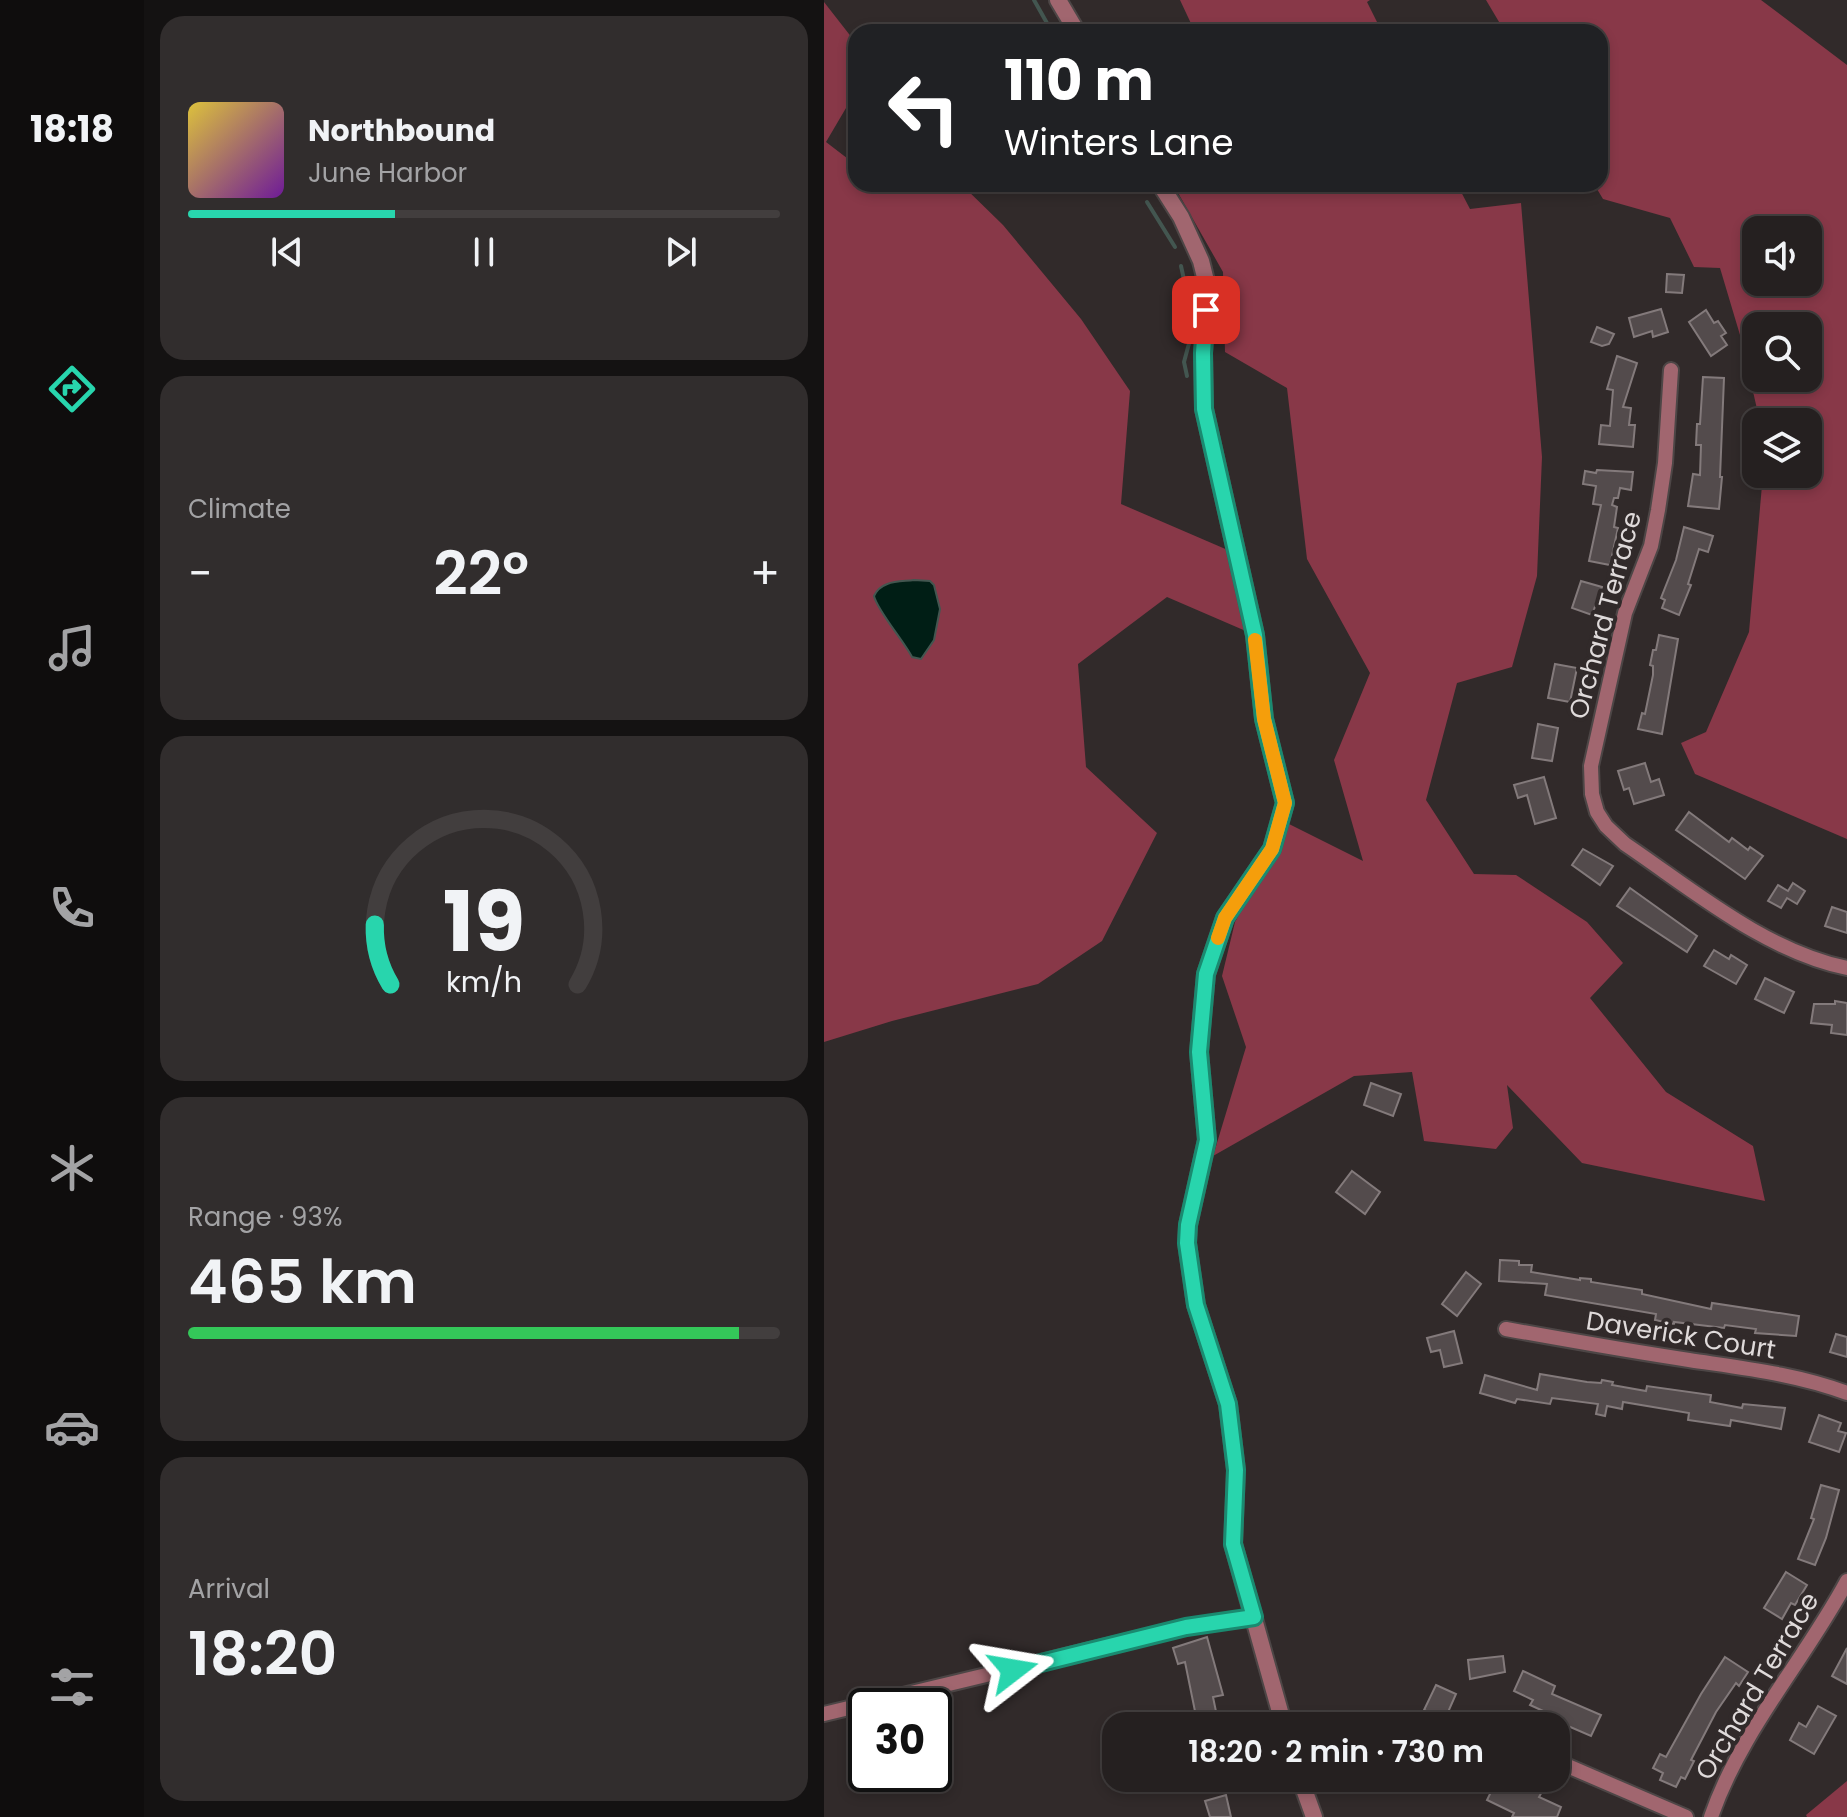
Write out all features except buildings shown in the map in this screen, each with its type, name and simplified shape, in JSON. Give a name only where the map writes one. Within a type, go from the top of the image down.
[{"type":"street","points":[[1058,0],[1072,24]]},
{"type":"street","points":[[1165,192],[1181,217],[1201,261],[1208,289],[1203,353],[1204,409],[1255,635],[1264,719],[1285,803],[1272,849],[1225,918],[1206,974],[1199,1052],[1207,1140],[1188,1225],[1187,1243],[1196,1305],[1228,1404],[1236,1470],[1233,1544],[1280,1712]]},
{"type":"street","name":"Orchard Terrace","points":[[1671,370],[1665,463],[1651,546],[1625,613],[1591,766],[1592,794],[1597,812],[1606,826],[1625,844],[1757,932],[1804,956],[1847,968]]},
{"type":"street","name":"Daverick Court","points":[[1506,1329],[1760,1371],[1826,1385],[1847,1393]]},
{"type":"street","name":"Orchard Terrace","points":[[1711,1817],[1736,1757],[1827,1620],[1847,1581]]},
{"type":"street","points":[[824,1714],[1186,1627],[1254,1617]]},
{"type":"street","points":[[1570,1767],[1686,1817]]},
{"type":"street","points":[[1305,1792],[1314,1817]]},
{"type":"shaded area","points":[[1180,0],[1370,0],[1367,2],[1378,24],[1191,24]]},
{"type":"shaded area","points":[[1486,0],[1761,0],[1847,65],[1847,839],[1695,774],[1681,743],[1706,732],[1749,632],[1762,488],[1822,488],[1822,408],[1757,408],[1753,392],[1822,392],[1822,312],[1742,312],[1742,344],[1720,268],[1694,267],[1670,218],[1603,199],[1599,192],[1608,192],[1608,24],[1500,24]]},
{"type":"shaded area","points":[[824,2],[848,33],[848,105],[826,142],[848,159],[848,192],[969,192],[1003,225],[1081,319],[1130,391],[1121,504],[1237,554],[1255,635],[1167,597],[1078,664],[1086,767],[1157,833],[1102,941],[1038,984],[892,1021],[824,1042]]},
{"type":"shaded area","points":[[1178,192],[1461,192],[1470,209],[1521,203],[1542,457],[1537,576],[1512,667],[1457,683],[1426,800],[1474,874],[1516,875],[1587,922],[1623,963],[1590,998],[1666,1092],[1753,1146],[1765,1201],[1582,1163],[1507,1085],[1513,1128],[1496,1149],[1424,1141],[1412,1072],[1354,1076],[1213,1156],[1246,1047],[1222,976],[1235,922],[1289,824],[1363,861],[1334,760],[1370,673],[1307,559],[1287,388],[1225,352],[1223,272]]},
{"type":"shaded area","points":[[930,581],[934,585],[940,609],[934,640],[921,659],[912,657],[874,596],[886,584]]},
{"type":"shaded area","points":[[1847,1781],[1847,1817],[1807,1817],[1806,1815]]},
{"type":"waterway","points":[[1034,0],[1048,24]]},
{"type":"waterway","points":[[1147,202],[1175,247]]},
{"type":"waterway","points":[[1181,266],[1194,325],[1184,362],[1187,376]]},
{"type":"slow traffic","points":[[1218,938],[1225,918],[1272,849],[1285,803],[1264,719],[1255,640]]},
{"type":"route","points":[[1013,1670],[1186,1627],[1254,1617],[1233,1544],[1236,1470],[1228,1404],[1196,1305],[1187,1243],[1188,1225],[1207,1140],[1199,1052],[1206,974],[1225,918],[1272,849],[1285,803],[1264,719],[1255,635],[1204,409],[1206,310]]}]
